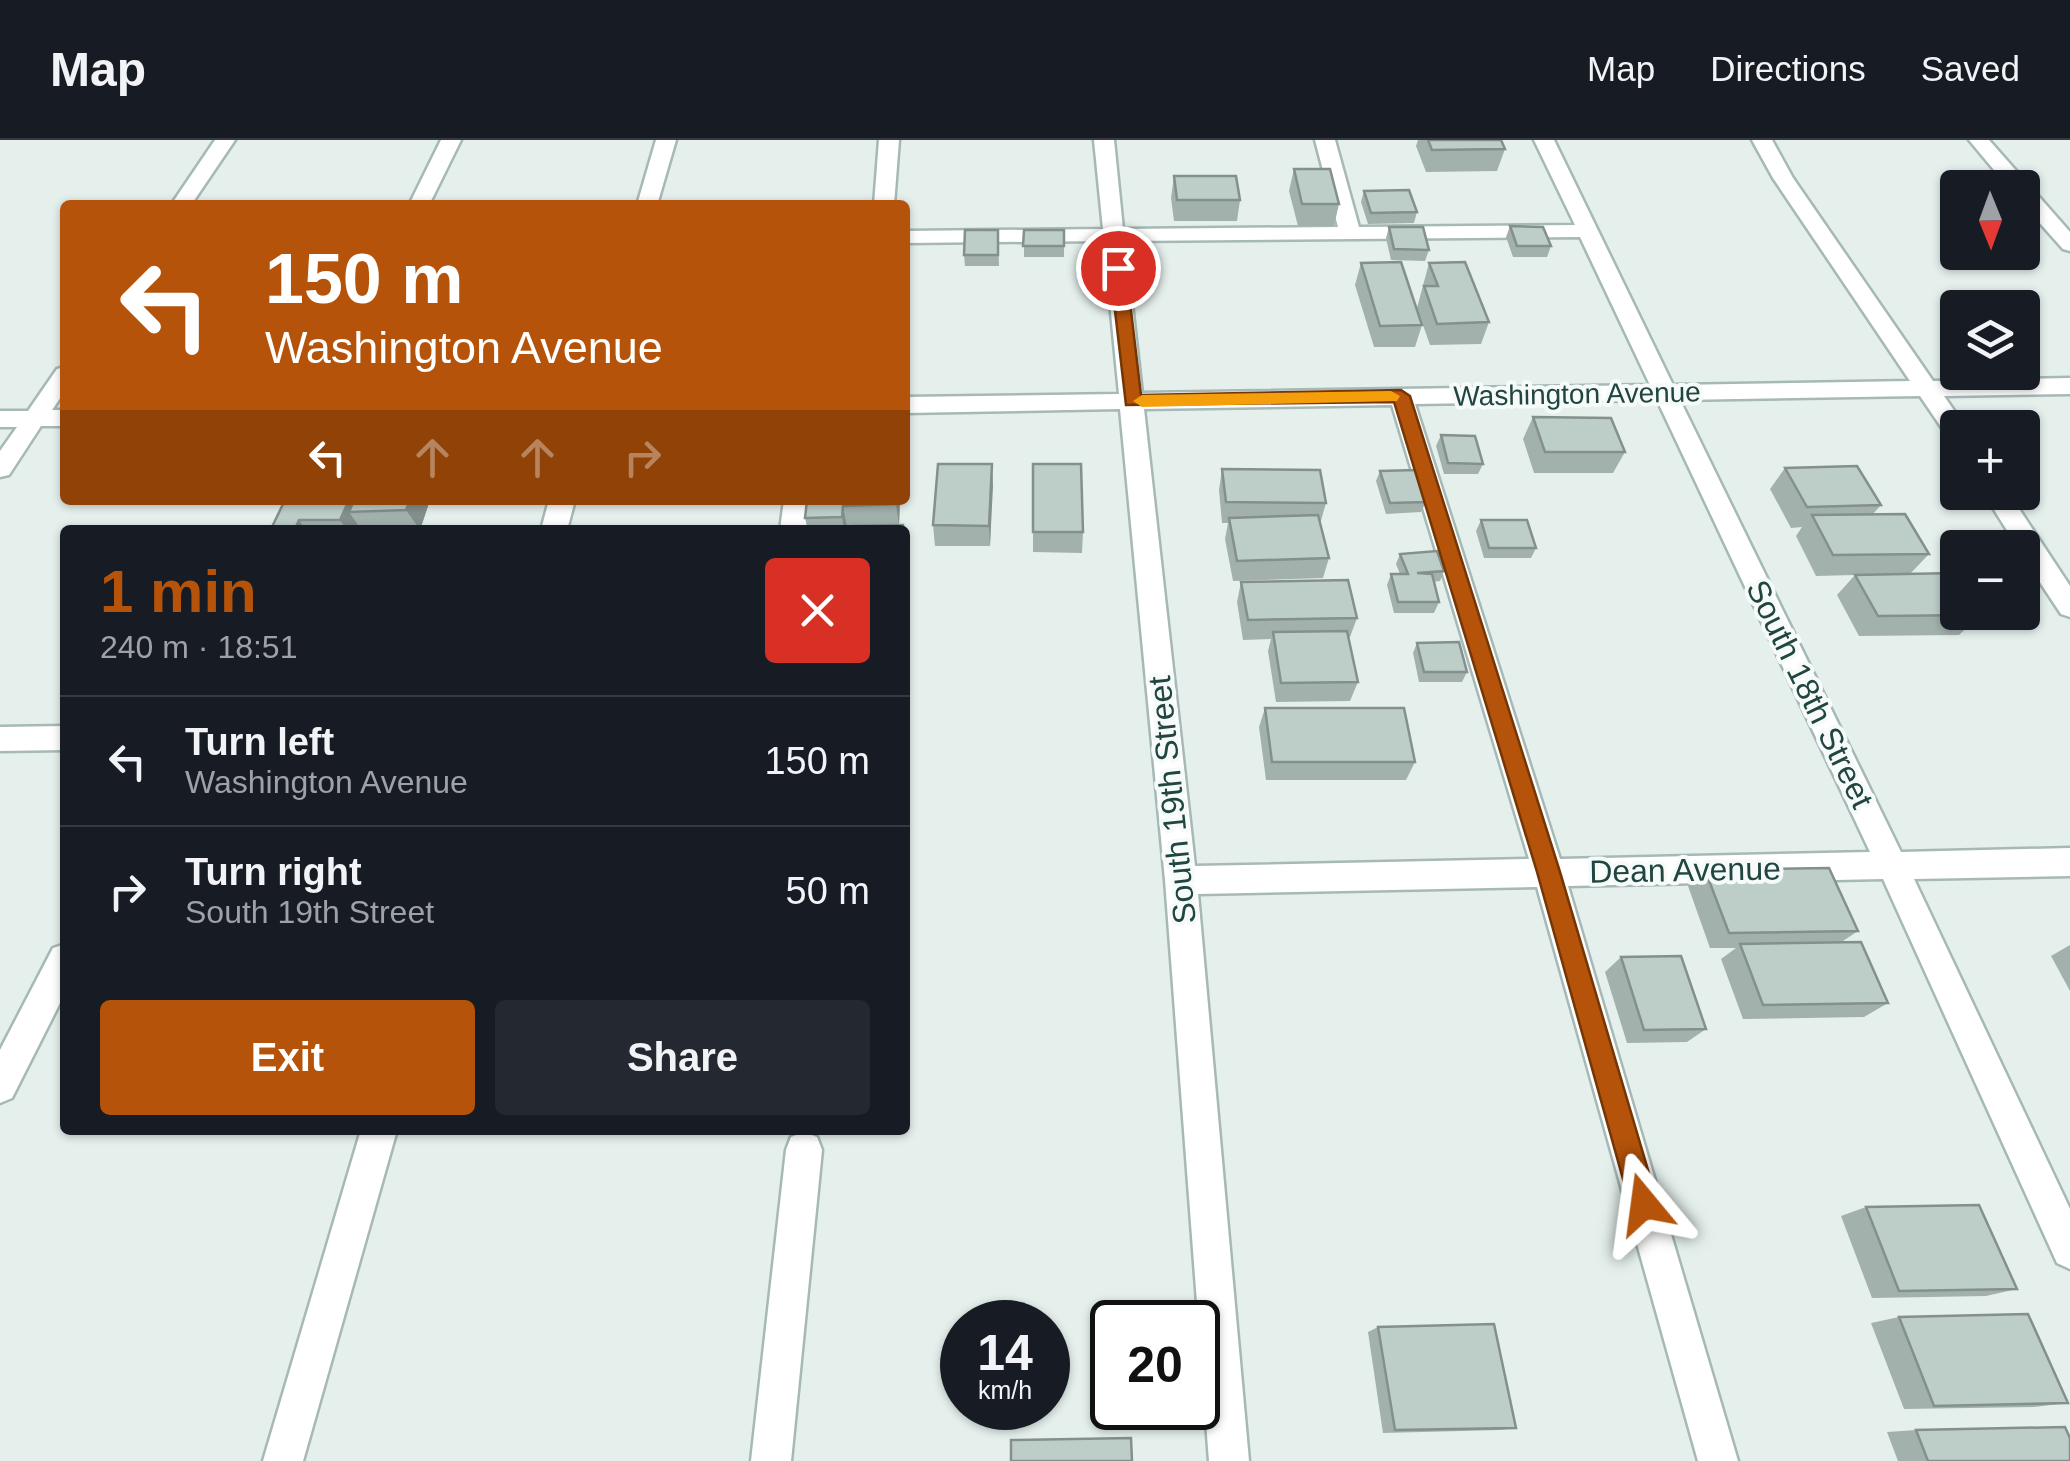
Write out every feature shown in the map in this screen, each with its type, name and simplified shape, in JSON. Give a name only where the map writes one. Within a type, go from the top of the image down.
[{"type":"street","points":[[184,200],[225,140]]},
{"type":"street","points":[[422,200],[451,140]]},
{"type":"street","points":[[648,200],[666,140]]},
{"type":"street","points":[[884,200],[890,140]]},
{"type":"street","name":"South 19th Street","points":[[1104,140],[1181,880],[1229,1461]]},
{"type":"street","points":[[1324,140],[1350,233]]},
{"type":"street","name":"South 18th Street","points":[[1544,140],[1892,866],[2070,1250]]},
{"type":"street","points":[[1762,140],[1783,178],[1942,410]]},
{"type":"street","points":[[1979,140],[2005,170]]},
{"type":"street","points":[[2040,211],[2070,245]]},
{"type":"street","points":[[910,238],[1588,231]]},
{"type":"street","points":[[0,469],[60,381]]},
{"type":"street","name":"Washington Avenue","points":[[910,405],[2070,386]]},
{"type":"street","points":[[1401,396],[1548,872],[1718,1461]]},
{"type":"street","points":[[0,419],[60,418]]},
{"type":"street","points":[[2007,510],[2070,608]]},
{"type":"street","points":[[0,739],[60,738]]},
{"type":"street","name":"Dean Avenue","points":[[1181,880],[2070,862]]},
{"type":"street","points":[[0,1086],[60,969]]},
{"type":"street","points":[[283,1461],[378,1135]]},
{"type":"street","points":[[771,1461],[804,1150]]},
{"type":"building","points":[[1428,140],[1501,140],[1505,149],[1432,150]]},
{"type":"building","points":[[1294,169],[1330,169],[1339,204],[1302,204]]},
{"type":"building","points":[[1174,176],[1236,176],[1240,200],[1177,200]]},
{"type":"building","points":[[1409,190],[1417,212],[1371,213],[1364,191]]},
{"type":"building","points":[[1510,226],[1543,227],[1551,246],[1517,246]]},
{"type":"building","points":[[1389,227],[1423,227],[1429,250],[1394,249]]},
{"type":"building","points":[[965,230],[998,230],[998,255],[964,255]]},
{"type":"building","points":[[1024,230],[1064,230],[1064,246],[1023,246]]},
{"type":"building","points":[[1401,262],[1422,325],[1380,326],[1361,263]]},
{"type":"building","points":[[1465,262],[1489,322],[1437,324],[1424,286],[1438,286],[1429,263]]},
{"type":"building","points":[[1533,417],[1611,418],[1625,452],[1545,452]]},
{"type":"building","points":[[1441,435],[1475,436],[1483,464],[1448,463]]},
{"type":"building","points":[[938,464],[992,464],[989,526],[933,525]]},
{"type":"building","points":[[1033,464],[1081,464],[1083,532],[1033,532]]},
{"type":"building","points":[[1857,466],[1881,505],[1807,507],[1785,468]]},
{"type":"building","points":[[1222,469],[1320,470],[1326,503],[1226,502]]},
{"type":"building","points":[[1416,470],[1426,502],[1390,503],[1380,471]]},
{"type":"building","points":[[283,505],[347,505],[340,520],[299,520],[297,525],[273,525]]},
{"type":"building","points":[[352,505],[408,505],[406,510],[349,512]]},
{"type":"building","points":[[806,505],[870,505],[843,506],[842,517],[805,518]]},
{"type":"building","points":[[1905,514],[1929,554],[1833,555],[1812,515]]},
{"type":"building","points":[[1318,515],[1329,558],[1237,561],[1229,518]]},
{"type":"building","points":[[1481,520],[1527,520],[1536,548],[1489,548]]},
{"type":"building","points":[[1437,551],[1444,571],[1417,573],[1432,574],[1439,602],[1398,602],[1391,574],[1408,574],[1400,554]]},
{"type":"building","points":[[1940,573],[1940,615],[1878,616],[1855,575]]},
{"type":"building","points":[[1348,580],[1357,618],[1248,620],[1241,582]]},
{"type":"building","points":[[1347,631],[1358,682],[1281,683],[1273,632]]},
{"type":"building","points":[[1459,642],[1467,672],[1424,672],[1417,643]]},
{"type":"building","points":[[1265,708],[1404,708],[1415,762],[1272,762]]},
{"type":"building","points":[[1829,868],[1858,931],[1729,933],[1705,870]]},
{"type":"building","points":[[1861,942],[1888,1003],[1763,1005],[1740,944]]},
{"type":"building","points":[[1681,956],[1706,1029],[1644,1030],[1621,957]]},
{"type":"building","points":[[1979,1205],[2017,1289],[1899,1291],[1866,1207]]},
{"type":"building","points":[[2028,1314],[2068,1403],[1934,1406],[1899,1317]]},
{"type":"building","points":[[1494,1324],[1516,1428],[1395,1430],[1378,1327]]},
{"type":"building","points":[[2065,1427],[2070,1438],[2070,1461],[1928,1461],[1916,1430]]},
{"type":"building","points":[[1131,1438],[1132,1461],[1011,1461],[1011,1440]]},
{"type":"slow traffic","points":[[1142,401],[1391,396]]},
{"type":"route","points":[[1118,268],[1132,401],[1401,396],[1548,872],[1644,1204]]}]
